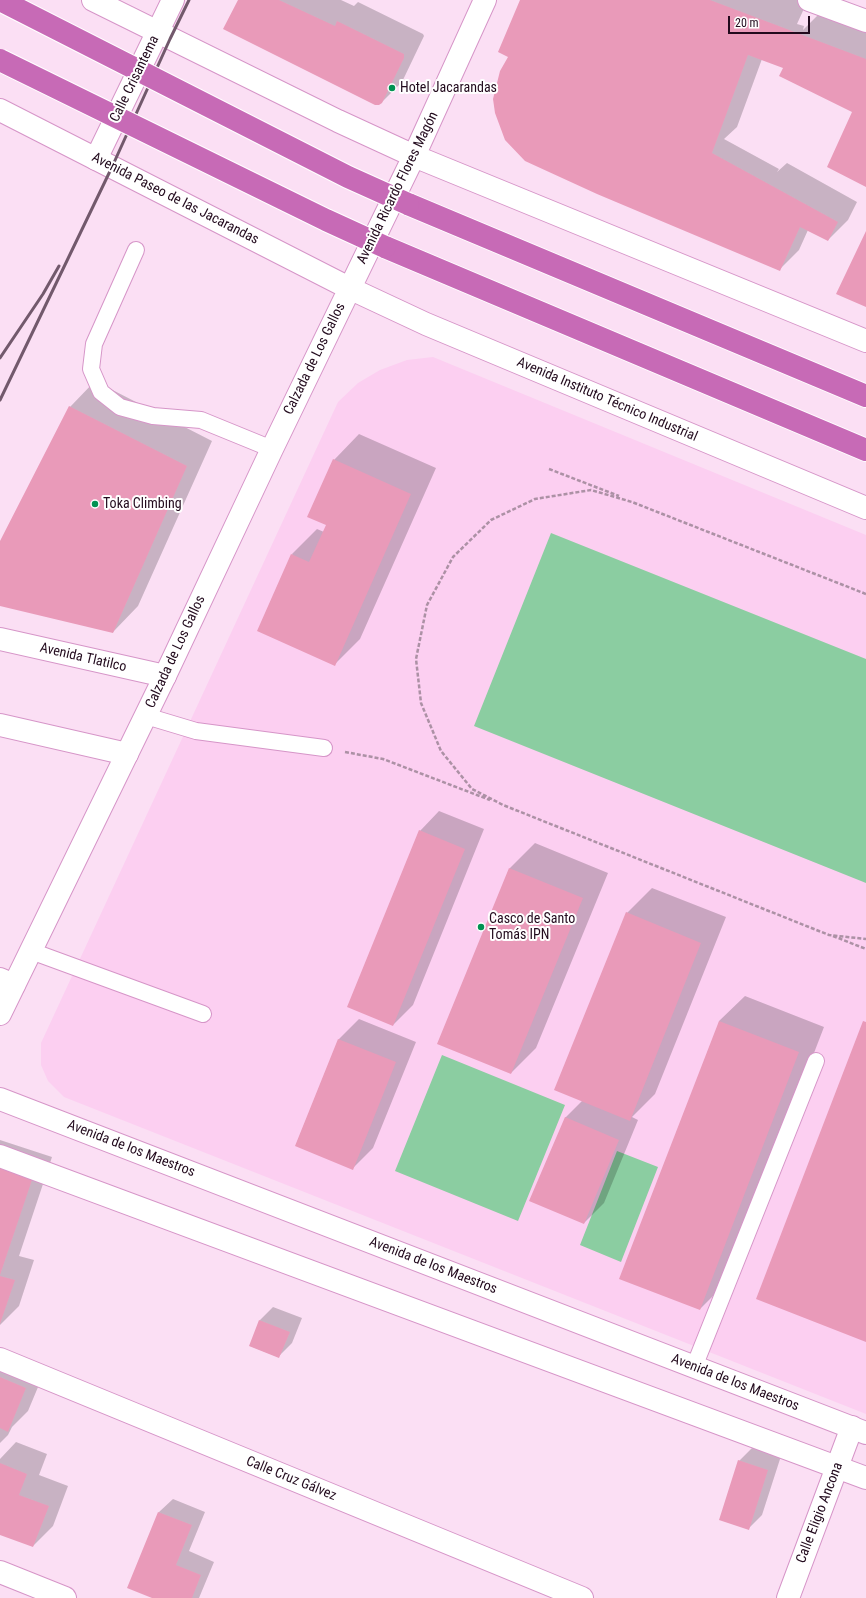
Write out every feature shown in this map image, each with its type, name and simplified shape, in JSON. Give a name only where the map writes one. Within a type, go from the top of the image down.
[{"type":"highway","points":[[0,0],[348,177],[866,396]]},
{"type":"highway","points":[[0,60],[372,241],[631,352],[866,450]]},
{"type":"street","points":[[93,0],[331,118],[414,156],[866,341]]},
{"type":"street","name":"Calle Crisantema","points":[[96,159],[173,0]]},
{"type":"street","name":"Avenida Ricardo Flores Magón","points":[[349,288],[414,156],[485,0]]},
{"type":"street","points":[[809,0],[843,6],[866,21]]},
{"type":"street","name":"Avenida Paseo de las Jacarandas","points":[[0,110],[349,288]]},
{"type":"street","name":"Calzada de Los Gallos","points":[[0,1014],[7,982],[31,950],[146,716],[349,288]]},
{"type":"street","name":"Avenida Instituto Técnico Industrial","points":[[349,288],[426,324],[866,508]]},
{"type":"street","name":"Avenida Tlatilco","points":[[0,639],[165,676]]},
{"type":"street","points":[[0,725],[127,754]]},
{"type":"street","name":"Avenida de los Maestros","points":[[0,1099],[694,1368],[859,1430]]},
{"type":"street","points":[[0,1156],[866,1478]]},
{"type":"street","name":"Calle Cruz Gálvez","points":[[0,1359],[582,1598]]},
{"type":"street","name":"Calle Eligio Ancona","points":[[788,1598],[838,1467],[859,1430]]},
{"type":"street","points":[[0,1572],[65,1598]]},
{"type":"lane","points":[[136,250],[94,344],[91,369],[101,392],[120,407],[153,416],[201,420],[272,449]]},
{"type":"lane","points":[[146,716],[196,731],[324,748]]},
{"type":"lane","points":[[31,950],[203,1014]]},
{"type":"lane","points":[[694,1368],[816,1061]]},
{"type":"path","points":[[549,469],[866,594]]},
{"type":"path","points":[[503,805],[472,789],[441,751],[420,703],[416,659],[427,605],[454,557],[491,520],[535,499],[591,490],[632,502]]},
{"type":"path","points":[[324,748],[383,759],[866,949]]},
{"type":"path","points":[[829,934],[866,939]]},
{"type":"shaded area","name":"Casco de Santo Tomás IPN","points":[[433,357],[866,535],[866,1414],[64,1097],[48,1081],[41,1065],[41,1043],[338,402],[358,383],[380,370],[407,360]]},
{"type":"green space","points":[[551,533],[866,659],[866,883],[474,726]]},
{"type":"green space","points":[[442,1055],[565,1105],[518,1221],[395,1171]]},
{"type":"green space","points":[[617,1151],[658,1167],[621,1262],[580,1245]]},
{"type":"building","points":[[238,0],[279,0],[335,26],[337,21],[404,54],[404,58],[382,103],[375,105],[223,29]]},
{"type":"building","points":[[520,0],[710,0],[866,59],[866,187],[827,167],[852,112],[779,76],[783,68],[748,55],[712,153],[838,222],[828,241],[800,227],[780,271],[597,194],[525,161],[505,140],[495,113],[493,99],[500,71],[508,57],[498,52]]},
{"type":"building","points":[[866,231],[866,307],[836,294]]},
{"type":"building","name":"Toka Climbing","points":[[69,406],[187,466],[113,633],[0,606],[0,541]]},
{"type":"building","points":[[333,459],[411,494],[335,666],[257,631],[291,554],[309,562],[326,525],[307,517]]},
{"type":"building","points":[[419,830],[465,849],[393,1026],[347,1007]]},
{"type":"building","points":[[509,868],[583,898],[511,1074],[437,1044]]},
{"type":"building","points":[[626,912],[701,943],[630,1121],[554,1090]]},
{"type":"building","points":[[719,1021],[799,1052],[700,1310],[619,1279]]},
{"type":"building","points":[[863,1021],[866,1022],[866,1342],[756,1299]]},
{"type":"building","points":[[338,1039],[396,1062],[353,1170],[295,1146]]},
{"type":"building","points":[[565,1117],[619,1140],[584,1224],[529,1201]]},
{"type":"building","points":[[0,1166],[33,1177],[0,1275]]},
{"type":"building","points":[[0,1276],[15,1280],[0,1324]]},
{"type":"building","points":[[259,1320],[290,1332],[279,1358],[249,1346]]},
{"type":"building","points":[[0,1377],[26,1388],[8,1432],[0,1428]]},
{"type":"building","points":[[738,1460],[768,1470],[749,1530],[719,1520]]},
{"type":"building","points":[[0,1463],[27,1474],[19,1495],[49,1506],[33,1547],[0,1535]]},
{"type":"building","points":[[158,1512],[192,1525],[176,1565],[201,1575],[192,1598],[152,1598],[127,1588]]},
{"type":"railway","points":[[0,400],[112,167],[189,0]]},
{"type":"railway","points":[[0,358],[43,294],[59,266]]},
{"type":"place","name":"Hotel Jacarandas","points":[[392,88]]},
{"type":"place","name":"Toka Climbing","points":[[95,504]]},
{"type":"place","name":"Casco de Santo Tomás IPN","points":[[481,927]]}]
